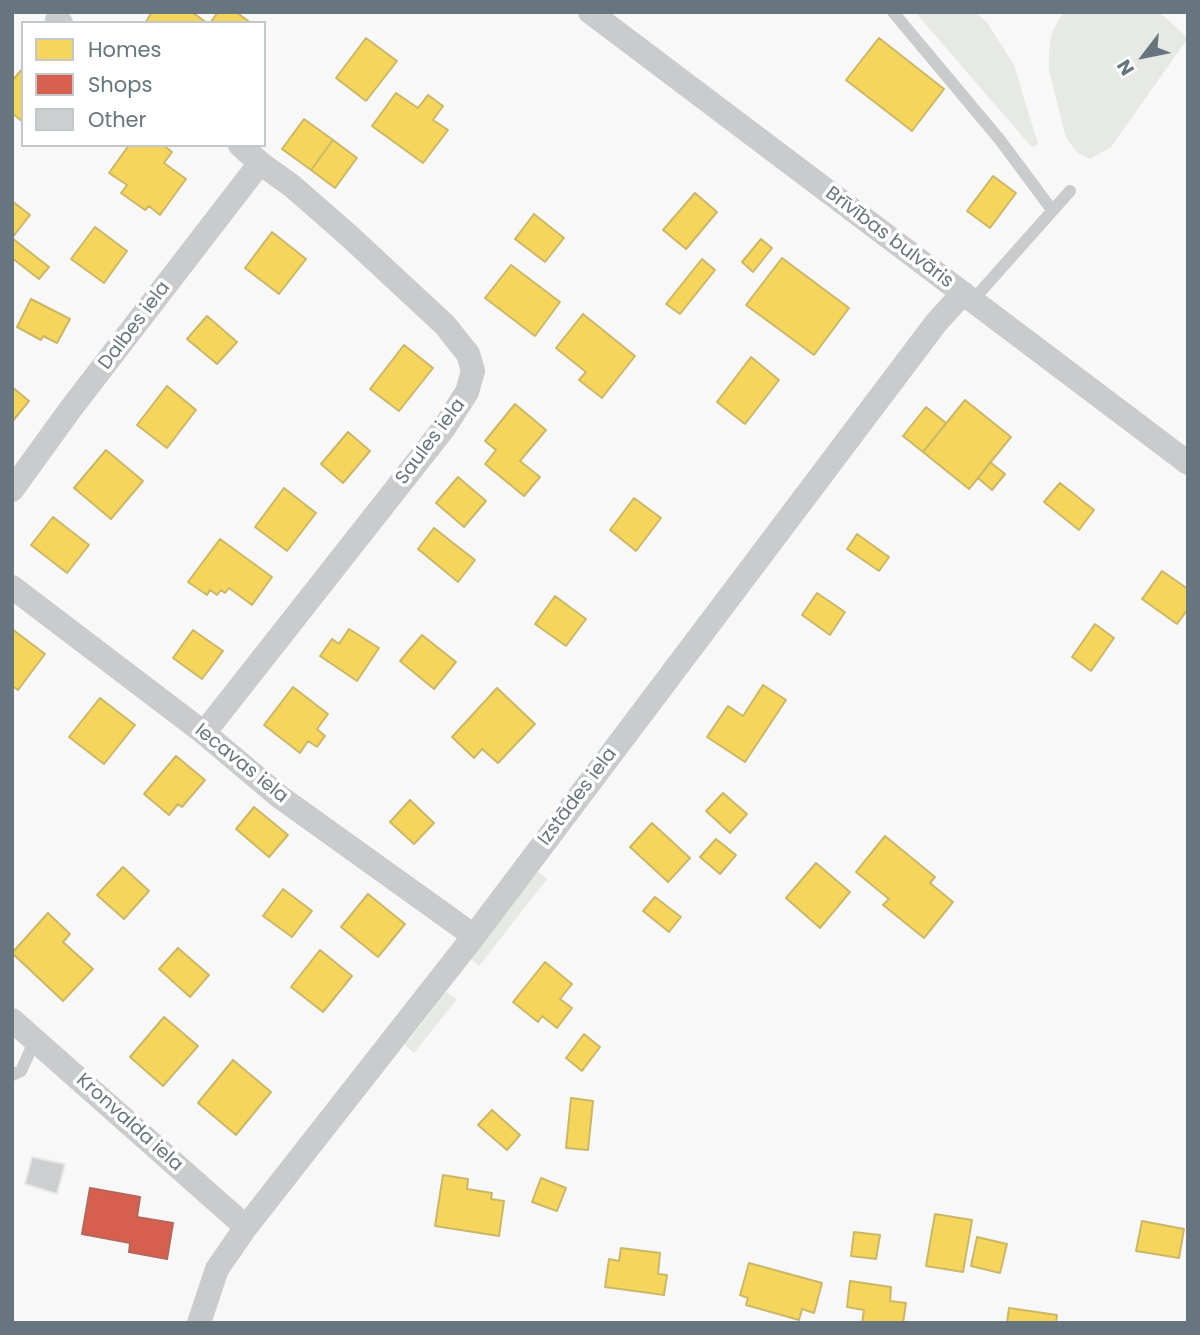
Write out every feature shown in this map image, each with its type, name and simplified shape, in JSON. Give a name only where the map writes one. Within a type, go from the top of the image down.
[{"type":"street","name":"Brīvības bulvāris","points":[[590,12],[1188,463]]},
{"type":"street","name":"Saules iela","points":[[204,733],[444,428],[467,392],[473,371],[468,354],[446,325],[347,233],[242,147]]},
{"type":"street","name":"Dalbes iela","points":[[12,490],[72,407],[260,163]]},
{"type":"street","name":"Izstādes iela","points":[[201,1315],[217,1269],[246,1227],[474,936],[936,323],[968,297]]},
{"type":"street","name":"Iecavas iela","points":[[12,587],[204,733],[280,797],[474,936]]},
{"type":"street","name":"Kronvalda iela","points":[[12,1020],[246,1227]]},
{"type":"lane","points":[[893,12],[1000,140],[1052,211]]},
{"type":"lane","points":[[968,297],[1070,191]]},
{"type":"lane","points":[[12,1075],[20,1071],[35,1040]]},
{"type":"shaded area","points":[[915,12],[976,12],[988,24],[1014,65],[1038,144],[1032,147],[1029,144]]},
{"type":"shaded area","points":[[1063,12],[1159,12],[1188,38],[1111,147],[1090,159],[1078,153],[1066,138],[1049,70],[1052,32]]},
{"type":"shaded area","points":[[535,870],[547,879],[479,966],[470,958]]},
{"type":"shaded area","points":[[446,992],[457,999],[414,1053],[405,1045]]},
{"type":"building: Homes","points":[[152,12],[192,12],[204,21],[146,21]]},
{"type":"building: Homes","points":[[218,12],[236,12],[248,21],[211,21]]},
{"type":"building: Homes","points":[[366,38],[397,61],[366,101],[336,78]]},
{"type":"building: Homes","points":[[879,38],[944,89],[912,131],[846,80]]},
{"type":"building: Homes","points":[[21,70],[21,120],[12,113],[12,81]]},
{"type":"building: Homes","points":[[396,93],[418,108],[428,95],[443,106],[433,120],[448,130],[423,163],[372,126]]},
{"type":"building: Homes","points":[[304,119],[333,140],[311,170],[282,149]]},
{"type":"building: Homes","points":[[333,140],[357,158],[335,188],[311,170]]},
{"type":"building: Homes","points":[[128,147],[166,147],[172,152],[164,163],[186,179],[160,215],[149,206],[145,210],[121,193],[127,185],[109,173]]},
{"type":"building: Homes","points":[[993,176],[1016,193],[990,228],[967,211]]},
{"type":"building: Homes","points":[[695,193],[717,212],[686,249],[663,230]]},
{"type":"building: Homes","points":[[12,201],[30,215],[12,238]]},
{"type":"building: Homes","points":[[534,214],[564,238],[545,262],[515,239]]},
{"type":"building: Homes","points":[[95,227],[127,251],[104,283],[71,259]]},
{"type":"building: Homes","points":[[272,232],[306,259],[279,294],[245,268]]},
{"type":"building: Homes","points":[[12,238],[49,267],[39,279],[12,258]]},
{"type":"building: Homes","points":[[761,239],[772,248],[753,272],[742,262]]},
{"type":"building: Homes","points":[[782,258],[849,308],[814,355],[746,305]]},
{"type":"building: Homes","points":[[702,259],[715,270],[680,314],[666,304]]},
{"type":"building: Homes","points":[[511,265],[560,302],[535,336],[485,298]]},
{"type":"building: Homes","points":[[31,299],[70,319],[57,343],[43,336],[41,340],[17,327]]},
{"type":"building: Homes","points":[[583,314],[635,356],[602,398],[579,380],[586,372],[556,348]]},
{"type":"building: Homes","points":[[207,316],[237,342],[217,364],[187,339]]},
{"type":"building: Homes","points":[[404,345],[433,368],[399,411],[370,389]]},
{"type":"building: Homes","points":[[751,357],[779,380],[745,424],[717,402]]},
{"type":"building: Homes","points":[[167,386],[196,410],[167,448],[137,425]]},
{"type":"building: Homes","points":[[12,387],[29,401],[12,422]]},
{"type":"building: Homes","points":[[965,400],[1011,437],[969,489],[923,452]]},
{"type":"building: Homes","points":[[515,404],[546,430],[520,461],[540,477],[524,496],[485,464],[496,450],[485,441]]},
{"type":"building: Homes","points":[[926,407],[946,423],[923,452],[903,436]]},
{"type":"building: Homes","points":[[348,432],[370,451],[343,483],[321,464]]},
{"type":"building: Homes","points":[[106,450],[143,481],[111,519],[74,488]]},
{"type":"building: Homes","points":[[990,462],[1005,474],[992,490],[978,478]]},
{"type":"building: Homes","points":[[458,477],[486,501],[464,527],[436,503]]},
{"type":"building: Homes","points":[[1060,483],[1094,510],[1079,530],[1044,502]]},
{"type":"building: Homes","points":[[284,488],[316,513],[287,551],[255,527]]},
{"type":"building: Homes","points":[[634,498],[661,518],[636,551],[610,530]]},
{"type":"building: Homes","points":[[53,517],[89,545],[67,573],[31,545]]},
{"type":"building: Homes","points":[[434,528],[475,560],[458,582],[418,549]]},
{"type":"building: Homes","points":[[857,534],[889,557],[879,571],[847,549]]},
{"type":"building: Homes","points":[[220,539],[272,577],[252,605],[229,588],[225,593],[221,590],[217,595],[210,590],[207,595],[188,582]]},
{"type":"building: Homes","points":[[1162,571],[1188,589],[1188,609],[1177,624],[1142,599]]},
{"type":"building: Homes","points":[[817,593],[845,612],[830,635],[802,615]]},
{"type":"building: Homes","points":[[555,596],[586,619],[566,646],[535,624]]},
{"type":"building: Homes","points":[[1095,624],[1114,638],[1091,671],[1072,657]]},
{"type":"building: Homes","points":[[12,629],[45,654],[18,690],[12,686]]},
{"type":"building: Homes","points":[[349,629],[379,648],[357,681],[320,656],[332,639],[339,644]]},
{"type":"building: Homes","points":[[193,630],[223,651],[202,679],[173,658]]},
{"type":"building: Homes","points":[[422,635],[456,662],[434,689],[400,661]]},
{"type":"building: Homes","points":[[763,685],[786,700],[745,762],[707,737],[728,706],[743,716]]},
{"type":"building: Homes","points":[[293,687],[328,714],[317,729],[325,736],[317,747],[308,741],[300,753],[264,725]]},
{"type":"building: Homes","points":[[497,688],[535,724],[498,763],[482,749],[474,758],[452,737]]},
{"type":"building: Homes","points":[[100,698],[135,725],[104,764],[69,737]]},
{"type":"building: Homes","points":[[176,756],[205,780],[182,807],[178,804],[169,815],[144,794]]},
{"type":"building: Homes","points":[[723,793],[747,814],[730,833],[706,811]]},
{"type":"building: Homes","points":[[410,800],[434,823],[414,844],[390,822]]},
{"type":"building: Homes","points":[[254,807],[288,835],[269,857],[236,829]]},
{"type":"building: Homes","points":[[652,823],[690,858],[668,882],[630,847]]},
{"type":"building: Homes","points":[[885,836],[935,877],[930,883],[953,902],[924,938],[883,905],[889,899],[856,872]]},
{"type":"building: Homes","points":[[716,839],[736,855],[720,874],[700,857]]},
{"type":"building: Homes","points":[[816,863],[850,892],[820,928],[786,898]]},
{"type":"building: Homes","points":[[123,867],[149,891],[124,919],[97,895]]},
{"type":"building: Homes","points":[[283,889],[312,911],[292,937],[263,916]]},
{"type":"building: Homes","points":[[368,894],[405,924],[378,957],[341,927]]},
{"type":"building: Homes","points":[[655,897],[681,917],[669,932],[643,911]]},
{"type":"building: Homes","points":[[48,913],[70,934],[63,942],[93,969],[63,1001],[12,953]]},
{"type":"building: Homes","points":[[178,948],[209,975],[190,997],[159,969]]},
{"type":"building: Homes","points":[[320,950],[352,976],[323,1012],[291,987]]},
{"type":"building: Homes","points":[[545,962],[572,984],[560,999],[572,1008],[557,1028],[542,1016],[538,1022],[513,1002]]},
{"type":"building: Homes","points":[[164,1017],[198,1046],[163,1086],[130,1057]]},
{"type":"building: Homes","points":[[584,1034],[600,1047],[582,1071],[566,1058]]},
{"type":"building: Homes","points":[[233,1060],[271,1092],[236,1135],[198,1103]]},
{"type":"building: Homes","points":[[571,1098],[593,1101],[588,1150],[566,1148]]},
{"type":"building: Homes","points":[[492,1110],[520,1135],[507,1150],[478,1125]]},
{"type":"building: Homes","points":[[443,1175],[468,1179],[467,1189],[492,1193],[491,1199],[504,1201],[499,1236],[435,1226]]},
{"type":"building: Homes","points":[[541,1178],[566,1188],[557,1211],[532,1202]]},
{"type":"building: Homes","points":[[935,1214],[972,1220],[963,1272],[926,1266]]},
{"type":"building: Homes","points":[[1142,1221],[1184,1229],[1179,1258],[1136,1251]]},
{"type":"building: Homes","points":[[854,1232],[880,1235],[876,1259],[851,1256]]},
{"type":"building: Homes","points":[[977,1237],[1007,1244],[1000,1273],[971,1266]]},
{"type":"building: Homes","points":[[621,1248],[660,1253],[658,1274],[667,1275],[664,1295],[605,1287],[609,1259],[619,1261]]},
{"type":"building: Homes","points":[[749,1263],[822,1283],[814,1313],[802,1309],[799,1320],[746,1305],[748,1298],[740,1295]]},
{"type":"building: Homes","points":[[850,1281],[891,1287],[890,1301],[906,1303],[903,1323],[862,1323],[864,1310],[847,1307]]},
{"type":"building: Homes","points":[[1009,1308],[1057,1315],[1056,1323],[1007,1323]]},
{"type":"building: Shops","points":[[90,1188],[140,1197],[137,1217],[173,1223],[167,1259],[129,1252],[130,1243],[82,1234]]},
{"type":"building: Other","points":[[32,1157],[65,1164],[57,1194],[25,1184]]}]
